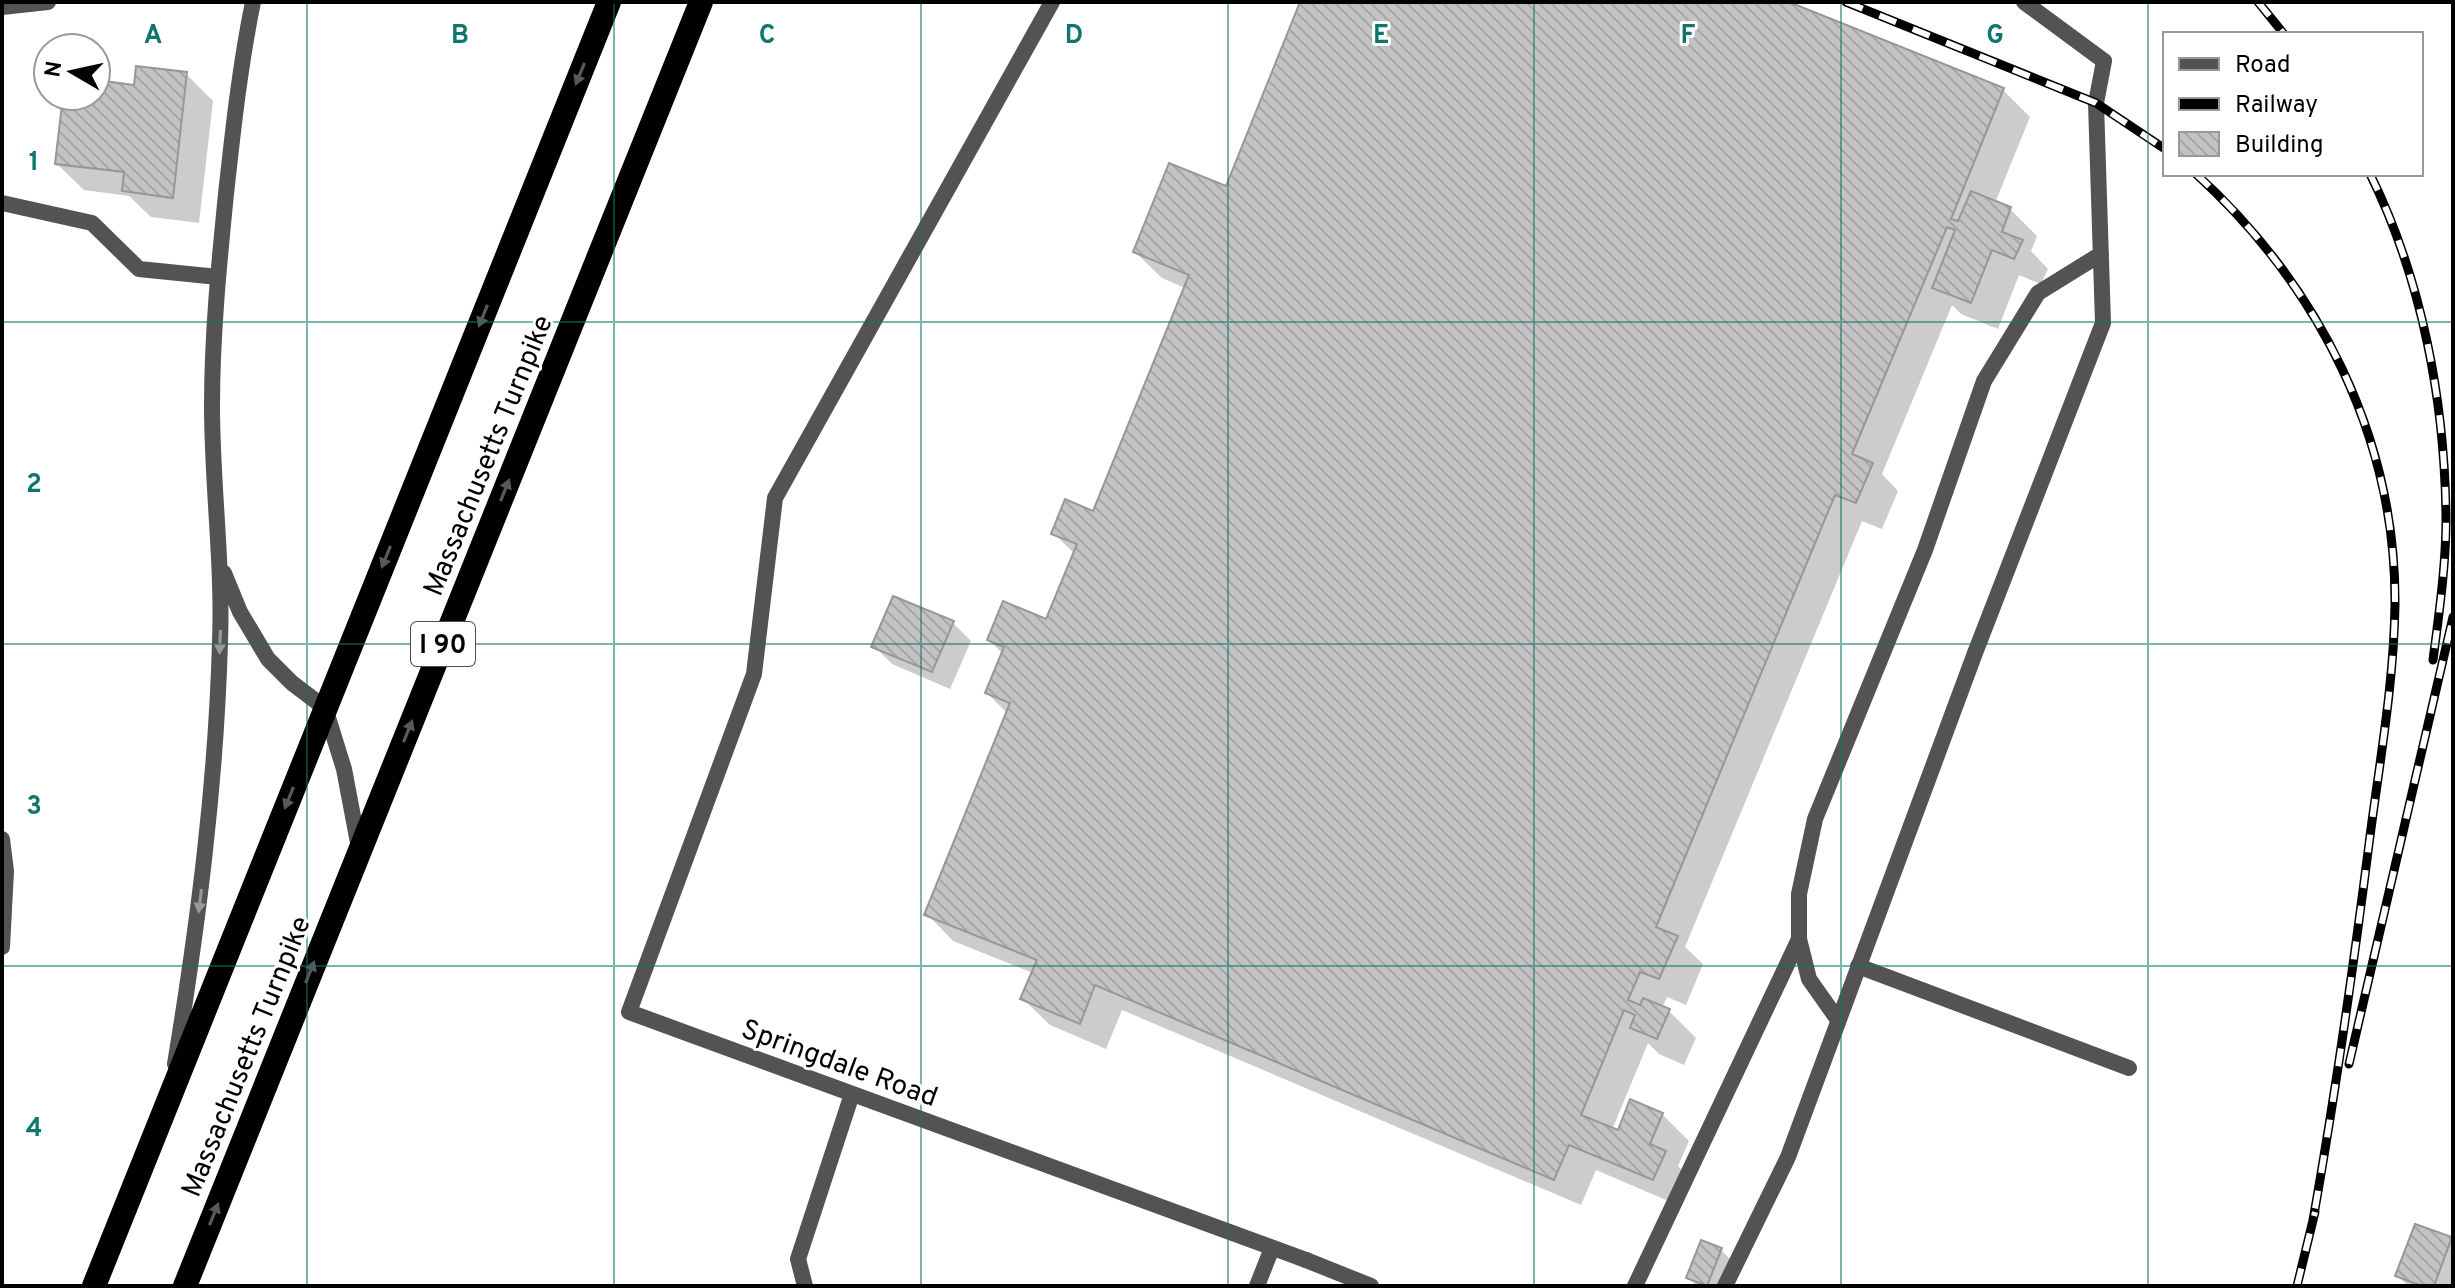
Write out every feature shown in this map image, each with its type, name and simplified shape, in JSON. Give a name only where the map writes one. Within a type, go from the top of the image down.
[{"type":"highway","name":"Massachusetts Turnpike","points":[[94,1286],[609,2]]},
{"type":"highway","name":"Massachusetts Turnpike","points":[[185,1286],[701,2]]},
{"type":"street","points":[[2,7],[48,2]]},
{"type":"street","points":[[171,1094],[208,839],[220,643],[220,564],[212,407],[218,277],[230,154],[253,2]]},
{"type":"street","name":"Springdale Road","points":[[1052,2],[775,498],[754,674],[629,1012],[1371,1286]]},
{"type":"street","points":[[1725,1286],[1788,1157],[1975,653],[2103,323],[2096,103],[2104,61],[2024,2]]},
{"type":"street","points":[[2,203],[92,223],[139,269],[218,277]]},
{"type":"street","points":[[1838,1020],[1809,979],[1799,939],[1799,894],[1815,819],[1925,550],[1984,381],[2038,293],[2101,254]]},
{"type":"street","points":[[220,564],[240,612],[268,659],[292,683],[325,708],[344,769],[359,850]]},
{"type":"street","points":[[2,839],[6,871],[2,947]]},
{"type":"street","points":[[1635,1286],[1799,939]]},
{"type":"street","points":[[1858,966],[2129,1068]]},
{"type":"street","points":[[805,1286],[798,1259],[852,1094]]},
{"type":"street","points":[[1257,1286],[1272,1248]]},
{"type":"building","points":[[1300,2],[1789,2],[2004,88],[1951,219],[1958,221],[1971,191],[2011,207],[2002,232],[2023,240],[2014,259],[1992,250],[1971,303],[1932,288],[1955,230],[1947,227],[1852,454],[1873,463],[1856,503],[1835,495],[1656,927],[1678,936],[1659,979],[1640,972],[1628,1000],[1640,1005],[1643,998],[1670,1009],[1657,1039],[1630,1028],[1635,1015],[1624,1010],[1581,1115],[1618,1130],[1630,1099],[1663,1113],[1650,1144],[1666,1151],[1653,1180],[1569,1145],[1554,1180],[1095,985],[1080,1024],[1020,999],[1037,960],[924,915],[1010,703],[985,693],[1004,647],[987,640],[1003,601],[1046,619],[1077,544],[1051,534],[1065,499],[1093,511],[1189,275],[1133,252],[1169,163],[1226,186]]},
{"type":"building","points":[[136,66],[187,72],[173,198],[122,191],[124,172],[55,164],[61,112],[112,112],[112,82],[134,85]]},
{"type":"building","points":[[893,596],[954,621],[932,672],[871,647]]},
{"type":"building","points":[[2415,1224],[2452,1237],[2434,1286],[2422,1286],[2395,1276]]},
{"type":"building","points":[[1701,1240],[1722,1248],[1707,1286],[1686,1278]]},
{"type":"railway","points":[[1846,2],[2096,103],[2163,148]]},
{"type":"railway","points":[[2258,2],[2282,32]]},
{"type":"railway","points":[[2198,176],[2240,217],[2279,265],[2313,315],[2342,368],[2365,424],[2381,482],[2392,542],[2395,604],[2389,694],[2357,938],[2313,1220]]},
{"type":"railway","points":[[2371,176],[2404,256],[2417,298],[2441,430],[2446,537],[2433,660]]},
{"type":"railway","points":[[2349,1064],[2453,617]]},
{"type":"railway","points":[[2297,1286],[2315,1212]]}]
